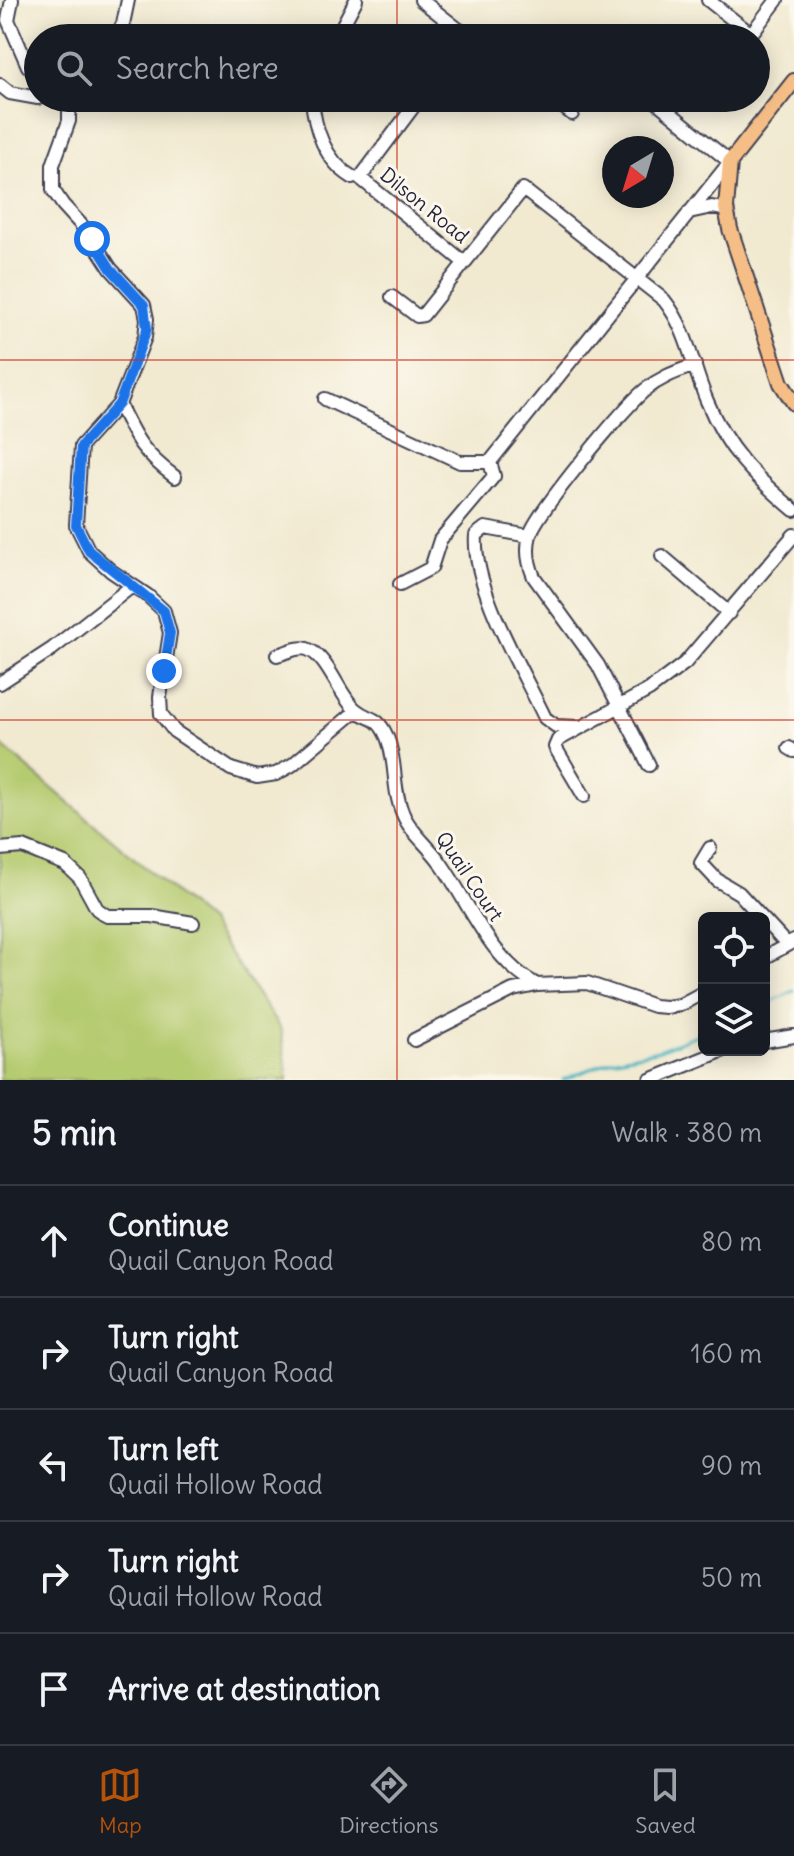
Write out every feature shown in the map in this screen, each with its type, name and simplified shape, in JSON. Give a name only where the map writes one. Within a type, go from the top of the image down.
[{"type":"main road","points":[[770,111],[794,81]]},
{"type":"main road","points":[[770,112],[730,162],[726,210],[775,367],[794,403]]},
{"type":"street","points":[[12,0],[8,20],[24,57]]},
{"type":"street","points":[[123,24],[128,0]]},
{"type":"street","points":[[343,24],[356,0]]},
{"type":"street","points":[[421,0],[452,24]]},
{"type":"street","points":[[708,0],[738,24]]},
{"type":"street","points":[[759,24],[777,0]]},
{"type":"street","points":[[0,85],[10,93],[24,96]]},
{"type":"street","points":[[69,112],[69,121],[53,165],[53,190],[85,229],[111,269],[144,305],[147,319],[145,337],[119,404],[81,446],[76,525],[89,551],[159,605],[169,626],[160,697],[161,714],[174,731],[231,769],[248,776],[276,774],[292,765],[356,711]]},
{"type":"street","name":"Dilson Road","points":[[314,112],[326,149],[345,172],[356,177],[465,263]]},
{"type":"street","points":[[356,177],[409,112]]},
{"type":"street","points":[[490,462],[730,162],[669,112]]},
{"type":"street","points":[[392,297],[420,317],[523,189],[664,300],[677,316],[717,425],[749,470],[794,510]]},
{"type":"street","points":[[689,212],[712,207],[726,210]]},
{"type":"street","points":[[649,765],[598,665],[534,577],[529,565],[529,536],[544,509],[639,395],[666,375],[695,365]]},
{"type":"street","points":[[325,399],[460,462],[490,462]]},
{"type":"street","points":[[119,404],[137,443],[175,477]]},
{"type":"street","points":[[400,584],[431,568],[440,540],[494,476],[490,462]]},
{"type":"street","points":[[529,536],[485,528],[476,535],[479,569],[489,599],[545,718],[556,726],[579,727]]},
{"type":"street","points":[[584,796],[555,744],[561,737],[649,690],[675,672],[703,645],[794,535]]},
{"type":"street","points":[[662,556],[729,613]]},
{"type":"street","points":[[0,683],[52,649],[132,586]]},
{"type":"street","name":"Quail Court","points":[[277,655],[301,648],[314,653],[356,711],[369,715],[381,726],[388,740],[398,799],[410,827],[442,865],[472,916],[499,952],[525,978],[537,985]]},
{"type":"street","points":[[0,849],[23,847],[65,864],[80,878],[97,909],[107,916],[152,916],[193,923]]},
{"type":"street","points":[[710,848],[701,863],[717,880],[739,893],[757,912]]},
{"type":"street","points":[[770,925],[790,943],[770,955]]},
{"type":"street","points":[[414,1040],[513,990],[537,985],[587,983],[654,1006],[666,1007],[680,1005],[698,995]]},
{"type":"street","points":[[770,1040],[794,1036]]},
{"type":"street","points":[[650,1080],[709,1056]]},
{"type":"green space","points":[[0,744],[209,922],[281,1030],[288,1080],[0,1080]]},
{"type":"waterway","points":[[770,1002],[794,991]]},
{"type":"waterway","points":[[563,1080],[612,1060],[659,1050],[698,1034]]},
{"type":"route","points":[[92,239],[111,269],[144,305],[147,329],[119,404],[81,446],[76,525],[89,551],[164,611],[170,633],[164,671]]}]
